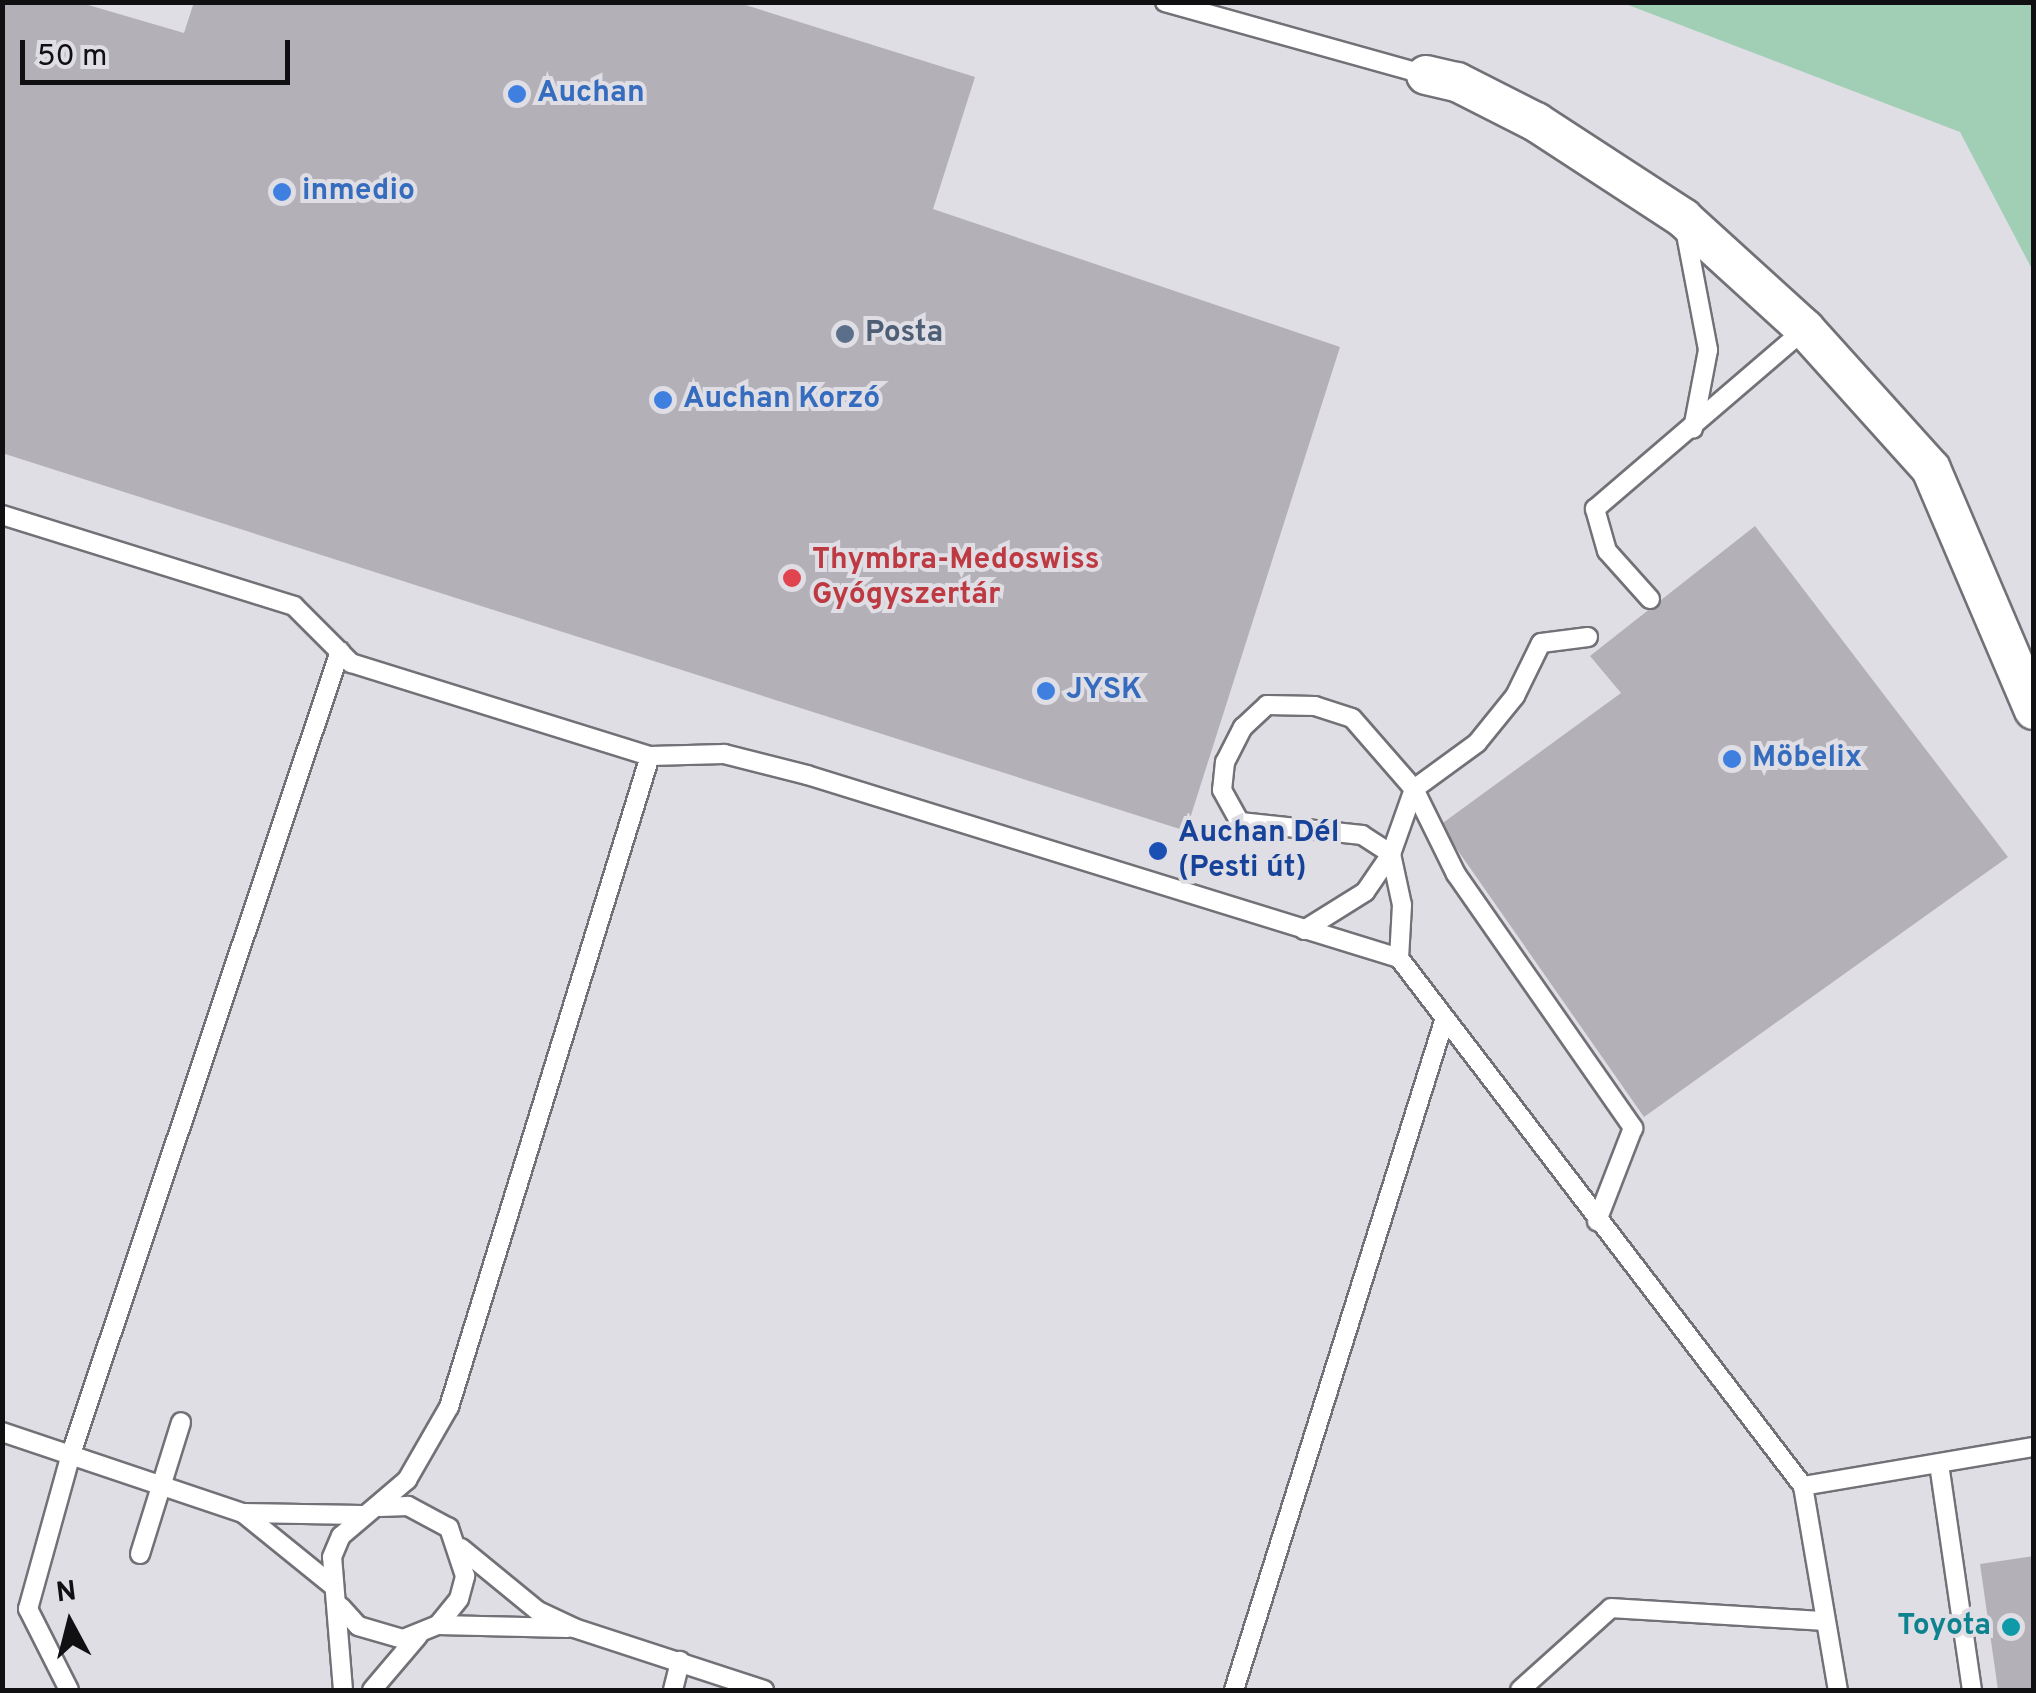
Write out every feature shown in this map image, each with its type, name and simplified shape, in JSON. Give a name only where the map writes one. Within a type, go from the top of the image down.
[{"type":"street","points":[[1426,75],[1458,82],[1536,122],[1683,218],[1806,328],[1931,469],[2034,710]]},
{"type":"lane","points":[[1165,2],[1426,75]]},
{"type":"lane","points":[[1683,218],[1708,350],[1693,429]]},
{"type":"lane","points":[[1650,600],[1607,551],[1594,509],[1693,429],[1806,328]]},
{"type":"lane","points":[[2,515],[294,606],[351,663],[650,756],[724,754],[807,775],[1398,958],[1803,1486],[1838,1690]]},
{"type":"lane","points":[[1304,930],[1365,892],[1391,854],[1414,789],[1477,743],[1514,696],[1541,643],[1588,637]]},
{"type":"lane","points":[[70,1690],[28,1608],[71,1454],[340,651]]},
{"type":"lane","points":[[1398,958],[1402,905],[1391,854],[1362,834],[1240,822],[1222,790],[1225,762],[1267,705],[1315,706],[1363,727],[1414,789],[1456,874],[1633,1128],[1597,1221]]},
{"type":"lane","points":[[332,1585],[341,1536],[362,1516],[380,1507],[406,1480],[449,1407],[650,756]]},
{"type":"lane","points":[[1234,1690],[1444,1021]]},
{"type":"lane","points":[[140,1554],[181,1422]]},
{"type":"lane","points":[[2,1432],[243,1513],[362,1516]]},
{"type":"lane","points":[[1803,1486],[2034,1448]]},
{"type":"lane","points":[[1939,1464],[1972,1690]]},
{"type":"lane","points":[[380,1507],[430,1513],[461,1548],[538,1611],[574,1628],[764,1690]]},
{"type":"lane","points":[[243,1513],[332,1585],[341,1607],[344,1690]]},
{"type":"lane","points":[[372,1690],[418,1636],[438,1626],[459,1598],[461,1548]]},
{"type":"lane","points":[[341,1607],[379,1636],[418,1636]]},
{"type":"lane","points":[[1520,1690],[1612,1608],[1824,1621]]},
{"type":"lane","points":[[438,1626],[574,1628]]},
{"type":"lane","points":[[673,1690],[680,1660]]},
{"type":"green space","points":[[1623,3],[2033,3],[2033,271],[1960,132]]},
{"type":"building","name":"Auchan Korzó","points":[[2,2],[78,2],[184,33],[194,2],[736,2],[975,77],[933,209],[1340,347],[1186,831],[2,453]]},
{"type":"building","name":"Möbelix","points":[[1755,526],[2008,857],[1644,1117],[1440,825],[1621,693],[1590,656]]},
{"type":"building","name":"Toyota","points":[[2034,1556],[2034,1690],[1998,1690],[1980,1564]]},
{"type":"place","name":"Auchan","points":[[517,94]]},
{"type":"place","name":"inmedio","points":[[282,192]]},
{"type":"place","name":"Posta","points":[[845,334]]},
{"type":"place","name":"Auchan Korzó","points":[[663,400]]},
{"type":"place","name":"Thymbra-Medoswiss Gyógyszertár","points":[[792,578]]},
{"type":"place","name":"JYSK","points":[[1046,691]]},
{"type":"place","name":"Möbelix","points":[[1732,759]]},
{"type":"place","name":"Auchan Dél (Pesti út)","points":[[1158,851]]},
{"type":"place","name":"Toyota","points":[[2011,1627]]}]
